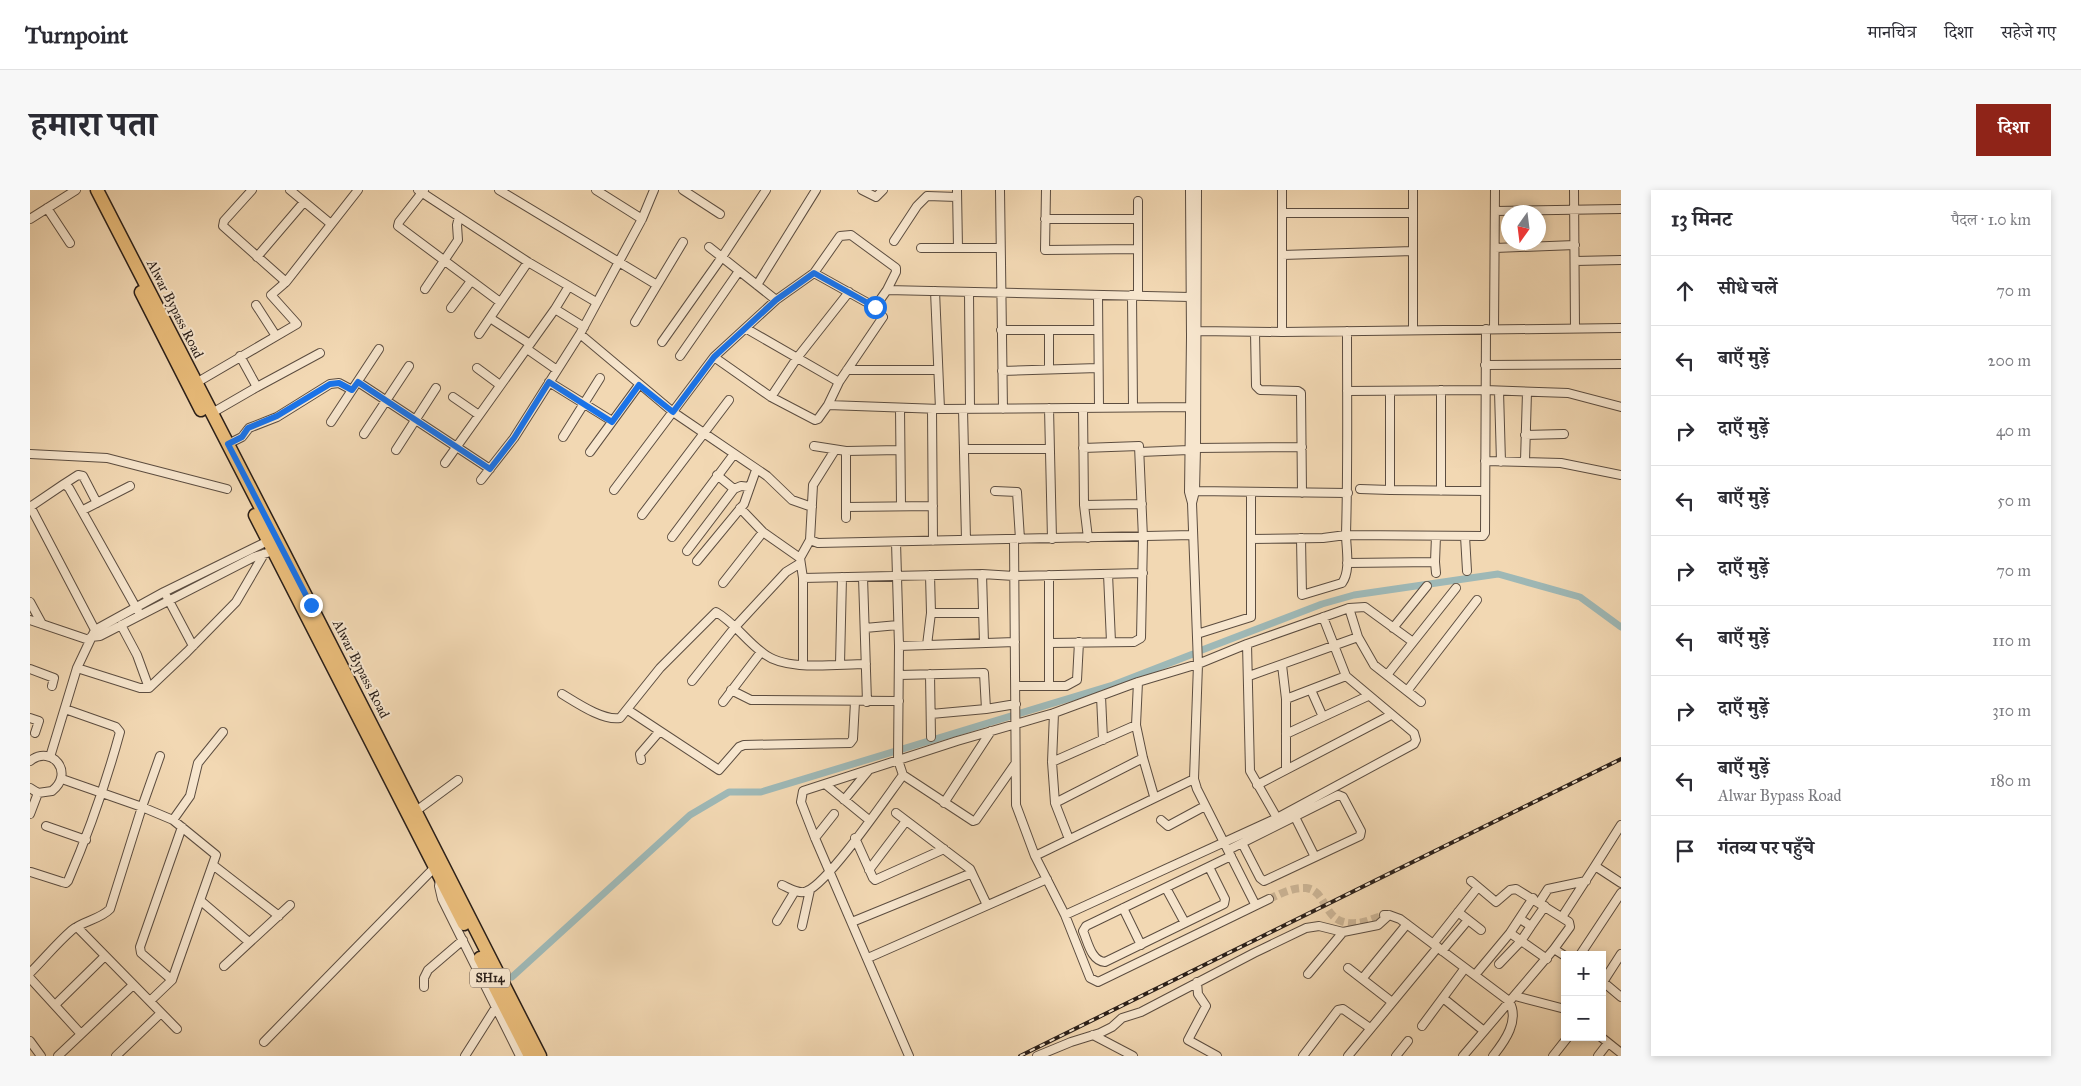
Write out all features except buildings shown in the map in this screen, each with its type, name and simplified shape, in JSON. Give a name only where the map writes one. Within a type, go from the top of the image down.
[{"type":"main road","name":"Alwar Bypass Road","points":[[88,190],[269,548],[438,872],[530,1056]]},
{"type":"main road","name":"Alwar Bypass Road","points":[[97,190],[236,440],[416,811],[540,1056]]},
{"type":"street","points":[[31,216],[76,190]]},
{"type":"street","points":[[252,190],[224,221],[223,226],[286,282]]},
{"type":"street","points":[[290,190],[332,224]]},
{"type":"street","points":[[203,379],[297,324],[271,295],[286,282],[358,190]]},
{"type":"street","points":[[500,190],[657,285]]},
{"type":"street","points":[[596,190],[642,219]]},
{"type":"street","points":[[481,480],[514,438],[580,334],[642,219],[654,190]]},
{"type":"street","points":[[683,190],[720,214]]},
{"type":"street","points":[[662,342],[722,257],[766,190]]},
{"type":"street","points":[[757,285],[816,190]]},
{"type":"street","points":[[862,190],[876,197],[883,190]]},
{"type":"street","points":[[1000,190],[1003,409]]},
{"type":"street","points":[[1046,190],[1045,250],[1138,249]]},
{"type":"street","points":[[1190,190],[1190,406],[1195,491],[1192,503]]},
{"type":"street","points":[[1196,190],[1197,331],[1193,449],[1189,492],[1192,503],[1198,664],[1194,779],[1223,842],[1255,904]]},
{"type":"street","points":[[1282,190],[1282,332]]},
{"type":"street","points":[[1413,190],[1413,330]]},
{"type":"street","points":[[1251,539],[1346,535],[1482,536],[1485,533],[1485,365],[1490,329],[1495,248],[1495,190]]},
{"type":"street","points":[[1574,190],[1575,328]]},
{"type":"street","points":[[500,302],[398,226],[421,191],[528,262],[596,302]]},
{"type":"street","points":[[894,241],[923,199],[927,196],[957,193],[958,248]]},
{"type":"street","points":[[1132,407],[1138,201]]},
{"type":"street","points":[[257,257],[304,202]]},
{"type":"street","points":[[47,208],[70,243]]},
{"type":"street","points":[[1495,211],[1621,209]]},
{"type":"street","points":[[1283,212],[1413,213]]},
{"type":"street","points":[[425,289],[458,240],[457,225],[459,217]]},
{"type":"street","points":[[1045,219],[1138,219]]},
{"type":"street","points":[[614,490],[714,357],[747,329],[776,300],[814,273],[840,236],[850,235],[896,268],[896,272],[887,290],[875,307]]},
{"type":"street","points":[[635,322],[683,242]]},
{"type":"street","points":[[1495,248],[1574,245]]},
{"type":"street","points":[[709,247],[776,300]]},
{"type":"street","points":[[920,248],[1000,248]]},
{"type":"street","points":[[1282,255],[1413,251]]},
{"type":"street","points":[[1575,261],[1621,260]]},
{"type":"street","points":[[479,334],[528,262]]},
{"type":"street","points":[[680,356],[739,271]]},
{"type":"street","points":[[714,357],[771,397],[815,420],[818,419],[828,405],[839,382],[883,317],[875,307],[814,273]]},
{"type":"street","points":[[451,308],[471,280]]},
{"type":"street","points":[[445,463],[555,309],[569,286]]},
{"type":"street","points":[[887,290],[1190,297]]},
{"type":"street","points":[[933,541],[938,370],[935,291]]},
{"type":"street","points":[[771,397],[797,358],[849,292]]},
{"type":"street","points":[[966,540],[964,449],[969,292]]},
{"type":"street","points":[[1098,295],[1098,408]]},
{"type":"street","points":[[256,305],[276,336]]},
{"type":"street","points":[[555,309],[584,327]]},
{"type":"street","points":[[490,318],[557,370]]},
{"type":"street","points":[[1197,331],[1282,332],[1621,328]]},
{"type":"street","points":[[747,329],[839,382]]},
{"type":"street","points":[[1001,330],[1098,330]]},
{"type":"street","points":[[1049,330],[1049,369]]},
{"type":"street","points":[[1301,538],[1302,595],[1305,596],[1342,583],[1345,579],[1348,493],[1347,331]]},
{"type":"street","points":[[1255,332],[1256,386],[1260,390],[1300,392],[1302,493]]},
{"type":"street","points":[[580,334],[673,412],[767,476],[792,500],[812,507]]},
{"type":"street","points":[[331,422],[379,348]]},
{"type":"street","points":[[220,409],[320,353]]},
{"type":"street","points":[[240,356],[257,387]]},
{"type":"street","points":[[1485,365],[1621,364]]},
{"type":"street","points":[[364,434],[409,366]]},
{"type":"street","points":[[477,368],[500,385]]},
{"type":"street","points":[[1002,371],[1098,368]]},
{"type":"street","points":[[847,370],[938,370]]},
{"type":"street","points":[[563,437],[600,378]]},
{"type":"street","points":[[358,382],[490,469]]},
{"type":"street","points":[[549,382],[612,422]]},
{"type":"street","points":[[236,440],[248,428],[277,416],[330,384],[339,383],[352,390]]},
{"type":"street","points":[[590,452],[639,385]]},
{"type":"street","points":[[396,450],[436,388]]},
{"type":"street","points":[[1440,390],[1441,491]]},
{"type":"street","points":[[1347,391],[1485,390],[1568,393],[1621,407]]},
{"type":"street","points":[[1390,391],[1390,490]]},
{"type":"street","points":[[1499,391],[1501,462]]},
{"type":"street","points":[[1525,460],[1527,392]]},
{"type":"street","points":[[453,397],[479,415]]},
{"type":"street","points":[[642,515],[702,432],[729,400]]},
{"type":"street","points":[[828,405],[936,409],[1190,406]]},
{"type":"street","points":[[900,408],[901,506]]},
{"type":"street","points":[[1049,408],[1052,538]]},
{"type":"street","points":[[1083,408],[1084,505],[1088,538]]},
{"type":"street","points":[[1525,435],[1564,434]]},
{"type":"street","points":[[814,446],[846,451],[900,450]]},
{"type":"street","points":[[1049,643],[1140,640],[1144,538],[1139,446],[1083,448]]},
{"type":"street","points":[[1140,452],[1302,447]]},
{"type":"street","points":[[964,449],[1050,449]]},
{"type":"street","points":[[692,681],[735,627],[786,572],[800,561],[810,540],[813,485],[835,450]]},
{"type":"street","points":[[846,451],[846,518]]},
{"type":"street","points":[[30,454],[107,458],[227,490]]},
{"type":"street","points":[[672,537],[734,454]]},
{"type":"street","points":[[1485,461],[1525,460],[1561,463],[1621,475]]},
{"type":"street","points":[[697,561],[746,499],[756,470]]},
{"type":"street","points":[[717,475],[734,489]]},
{"type":"street","points":[[92,636],[30,506],[78,476],[82,476],[97,503]]},
{"type":"street","points":[[64,484],[72,492],[83,510],[140,615]]},
{"type":"street","points":[[83,510],[130,486]]},
{"type":"street","points":[[687,551],[734,489],[741,486],[750,487]]},
{"type":"street","points":[[1360,488],[1485,491]]},
{"type":"street","points":[[995,491],[1017,492],[1017,539],[1014,576],[1016,805],[1036,856],[1065,915],[1090,978],[1098,982],[1255,904],[1269,899]]},
{"type":"street","points":[[1195,491],[1348,493]]},
{"type":"street","points":[[1197,634],[1251,616],[1251,492]]},
{"type":"street","points":[[1084,505],[1142,504]]},
{"type":"street","points":[[846,507],[933,506]]},
{"type":"street","points":[[740,508],[763,532],[800,561],[803,578],[803,664]]},
{"type":"street","points":[[723,583],[763,532]]},
{"type":"street","points":[[810,540],[818,543],[1193,536]]},
{"type":"street","points":[[1436,536],[1436,573]]},
{"type":"street","points":[[1465,536],[1467,570]]},
{"type":"street","points":[[896,542],[899,646],[898,756],[903,775],[973,821],[976,820],[1015,764]]},
{"type":"street","points":[[50,757],[78,668],[92,636],[136,607],[164,592],[269,548]]},
{"type":"street","points":[[31,622],[92,636],[100,636],[269,548]]},
{"type":"street","points":[[78,668],[140,688],[149,688],[236,602],[269,548]]},
{"type":"street","points":[[1346,563],[1435,562]]},
{"type":"street","points":[[803,578],[1143,573]]},
{"type":"street","points":[[982,574],[984,643]]},
{"type":"street","points":[[1108,574],[1111,642]]},
{"type":"street","points":[[927,645],[931,613],[930,575]]},
{"type":"street","points":[[1049,575],[1049,686]]},
{"type":"street","points":[[840,664],[842,577]]},
{"type":"street","points":[[863,577],[867,702]]},
{"type":"street","points":[[1393,628],[1427,586]]},
{"type":"street","points":[[1387,675],[1456,588]]},
{"type":"street","points":[[164,592],[193,646]]},
{"type":"street","points":[[1407,691],[1477,600]]},
{"type":"street","points":[[30,602],[42,624]]},
{"type":"street","points":[[909,1056],[815,838],[801,802],[803,791],[869,770],[898,756],[991,731],[1016,720],[1054,713],[1138,682],[1198,664],[1247,644],[1349,608],[1365,607],[1413,642]]},
{"type":"street","points":[[1349,608],[1358,637],[1374,665],[1422,702]]},
{"type":"street","points":[[562,694],[591,712],[614,719],[620,718],[660,668],[713,613],[718,613],[735,627],[760,652],[777,661],[803,664],[866,664]]},
{"type":"street","points":[[931,613],[983,613]]},
{"type":"street","points":[[1065,915],[1276,818],[1414,744],[1416,740],[1414,733],[1346,676],[1323,617]]},
{"type":"street","points":[[121,625],[136,655],[149,688]]},
{"type":"street","points":[[865,628],[898,625]]},
{"type":"street","points":[[1249,676],[1335,647],[1358,637]]},
{"type":"street","points":[[899,646],[1015,642]]},
{"type":"street","points":[[1016,686],[1066,686],[1077,680],[1079,642]]},
{"type":"street","points":[[1247,644],[1250,771],[1276,818]]},
{"type":"street","points":[[723,702],[760,652]]},
{"type":"street","points":[[1282,665],[1286,699],[1286,769]]},
{"type":"street","points":[[30,669],[54,678],[52,686]]},
{"type":"street","points":[[899,675],[984,673],[986,709]]},
{"type":"street","points":[[930,674],[931,737]]},
{"type":"street","points":[[1286,699],[1346,676]]},
{"type":"street","points":[[1138,682],[1136,726],[1154,796]]},
{"type":"street","points":[[731,690],[751,700],[899,701]]},
{"type":"street","points":[[1311,690],[1323,717]]},
{"type":"street","points":[[1101,696],[1103,740]]},
{"type":"street","points":[[1286,734],[1368,696]]},
{"type":"street","points":[[628,710],[719,770],[738,747],[744,745],[850,743],[853,739],[855,702]]},
{"type":"street","points":[[931,714],[1016,705]]},
{"type":"street","points":[[31,872],[66,883],[86,840],[120,732],[119,728],[65,709]]},
{"type":"street","points":[[1054,713],[1052,762],[1055,802],[1069,839]]},
{"type":"street","points":[[1257,785],[1391,715]]},
{"type":"street","points":[[30,718],[39,721],[35,733]]},
{"type":"street","points":[[1052,762],[1136,726]]},
{"type":"street","points":[[944,802],[991,731]]},
{"type":"street","points":[[173,820],[188,799],[196,778],[198,763],[223,732]]},
{"type":"street","points":[[641,760],[640,754],[659,732]]},
{"type":"street","points":[[30,761],[42,756],[50,757],[60,766],[62,773],[62,779],[52,791],[38,793],[30,788]]},
{"type":"street","points":[[30,973],[77,927],[110,909],[160,756]]},
{"type":"street","points":[[1055,802],[1143,758]]},
{"type":"street","points":[[844,800],[869,770]]},
{"type":"street","points":[[782,885],[795,891],[805,892],[810,890],[830,871],[903,775]]},
{"type":"street","points":[[62,779],[173,820],[216,855],[172,980],[150,1001]]},
{"type":"street","points":[[1036,856],[1154,796],[1194,779]]},
{"type":"street","points":[[416,811],[458,780]]},
{"type":"street","points":[[825,784],[869,820]]},
{"type":"street","points":[[30,814],[38,793]]},
{"type":"street","points":[[1209,867],[1225,898],[1224,904],[1105,962],[1099,962],[1095,958],[1083,928],[1209,867],[1242,843],[1338,796],[1343,797],[1361,831],[1360,836],[1264,881],[1260,878],[1242,843]]},
{"type":"street","points":[[1161,820],[1168,826],[1206,806]]},
{"type":"street","points":[[896,813],[970,869],[987,905]]},
{"type":"street","points":[[815,838],[834,814]]},
{"type":"street","points":[[1295,817],[1315,857]]},
{"type":"street","points":[[869,870],[906,821]]},
{"type":"street","points":[[1562,917],[1621,825]]},
{"type":"street","points":[[46,826],[86,840]]},
{"type":"street","points":[[172,980],[141,953],[140,947],[182,827]]},
{"type":"street","points":[[855,838],[873,878],[878,880],[944,850]]},
{"type":"street","points":[[213,865],[279,916]]},
{"type":"street","points":[[1595,866],[1621,883]]},
{"type":"street","points":[[438,872],[442,899],[520,1056]]},
{"type":"street","points":[[264,1042],[438,872]]},
{"type":"street","points":[[852,922],[972,874]]},
{"type":"street","points":[[868,958],[1047,878]]},
{"type":"street","points":[[1463,1056],[1547,959],[1570,927],[1569,922],[1562,917],[1514,889],[1496,902],[1471,881]]},
{"type":"street","points":[[1475,975],[1510,934],[1520,919],[1539,902],[1548,889],[1586,881]]},
{"type":"street","points":[[1438,947],[1458,912],[1478,887]]},
{"type":"street","points":[[1166,888],[1185,923]]},
{"type":"street","points":[[802,926],[810,890]]},
{"type":"street","points":[[777,921],[795,891]]},
{"type":"street","points":[[1583,951],[1621,892]]},
{"type":"street","points":[[201,901],[249,942]]},
{"type":"street","points":[[1499,964],[1521,941],[1531,926],[1539,902]]},
{"type":"street","points":[[224,966],[290,905]]},
{"type":"street","points":[[1123,908],[1141,945]]},
{"type":"street","points":[[1458,912],[1480,930]]},
{"type":"street","points":[[1037,1056],[1100,1033],[1112,1027],[1122,1018],[1141,1012],[1306,928],[1320,926],[1343,932],[1378,925],[1386,915],[1400,919],[1475,975],[1512,999],[1561,1008]]},
{"type":"street","points":[[1520,919],[1531,926]]},
{"type":"street","points":[[1348,1056],[1438,947],[1468,920]]},
{"type":"street","points":[[1362,979],[1407,924]]},
{"type":"street","points":[[77,927],[178,1029]]},
{"type":"street","points":[[1308,974],[1343,932]]},
{"type":"street","points":[[1510,934],[1547,959]]},
{"type":"street","points":[[424,987],[424,978],[428,970],[463,940]]},
{"type":"street","points":[[1554,950],[1561,954]]},
{"type":"street","points":[[1606,976],[1621,954]]},
{"type":"street","points":[[55,1005],[105,956]]},
{"type":"street","points":[[1348,968],[1392,1002]]},
{"type":"street","points":[[1422,1026],[1466,968]]},
{"type":"street","points":[[30,978],[81,1034]]},
{"type":"street","points":[[1197,982],[1198,994],[1206,1006],[1188,1040],[1217,1056]]},
{"type":"street","points":[[60,1055],[133,985]]},
{"type":"street","points":[[1606,985],[1621,997]]},
{"type":"street","points":[[1443,998],[1484,1031]]},
{"type":"street","points":[[1493,1056],[1504,1041],[1514,1018],[1512,999]]},
{"type":"street","points":[[465,1056],[496,1007]]},
{"type":"street","points":[[1303,1056],[1338,1010],[1343,1009],[1370,1028]]},
{"type":"street","points":[[116,1056],[161,1012]]},
{"type":"street","points":[[1093,1035],[1133,1056]]},
{"type":"street","points":[[30,1041],[41,1056]]},
{"type":"street","points":[[1553,1056],[1565,1041]]},
{"type":"street","points":[[1606,1041],[1621,1053]]},
{"type":"street","points":[[1396,1056],[1408,1042]]},
{"type":"street","points":[[1598,1056],[1608,1043]]},
{"type":"waterway","points":[[1202,650],[1322,604],[1354,595],[1498,574],[1580,597],[1621,627]]},
{"type":"waterway","points":[[512,977],[690,815],[729,792],[761,792],[1113,685],[1193,654]]},
{"type":"tunnel","points":[[1269,899],[1291,890],[1306,888],[1313,890],[1319,895],[1331,914],[1345,922],[1359,923],[1382,916]]},
{"type":"railway","points":[[1020,1056],[1621,759]]},
{"type":"route","points":[[311,605],[228,444],[242,437],[248,428],[272,419],[330,384],[339,383],[352,390],[358,382],[490,469],[514,438],[549,382],[612,422],[639,385],[673,412],[714,357],[747,329],[776,300],[814,273],[875,307]]}]
